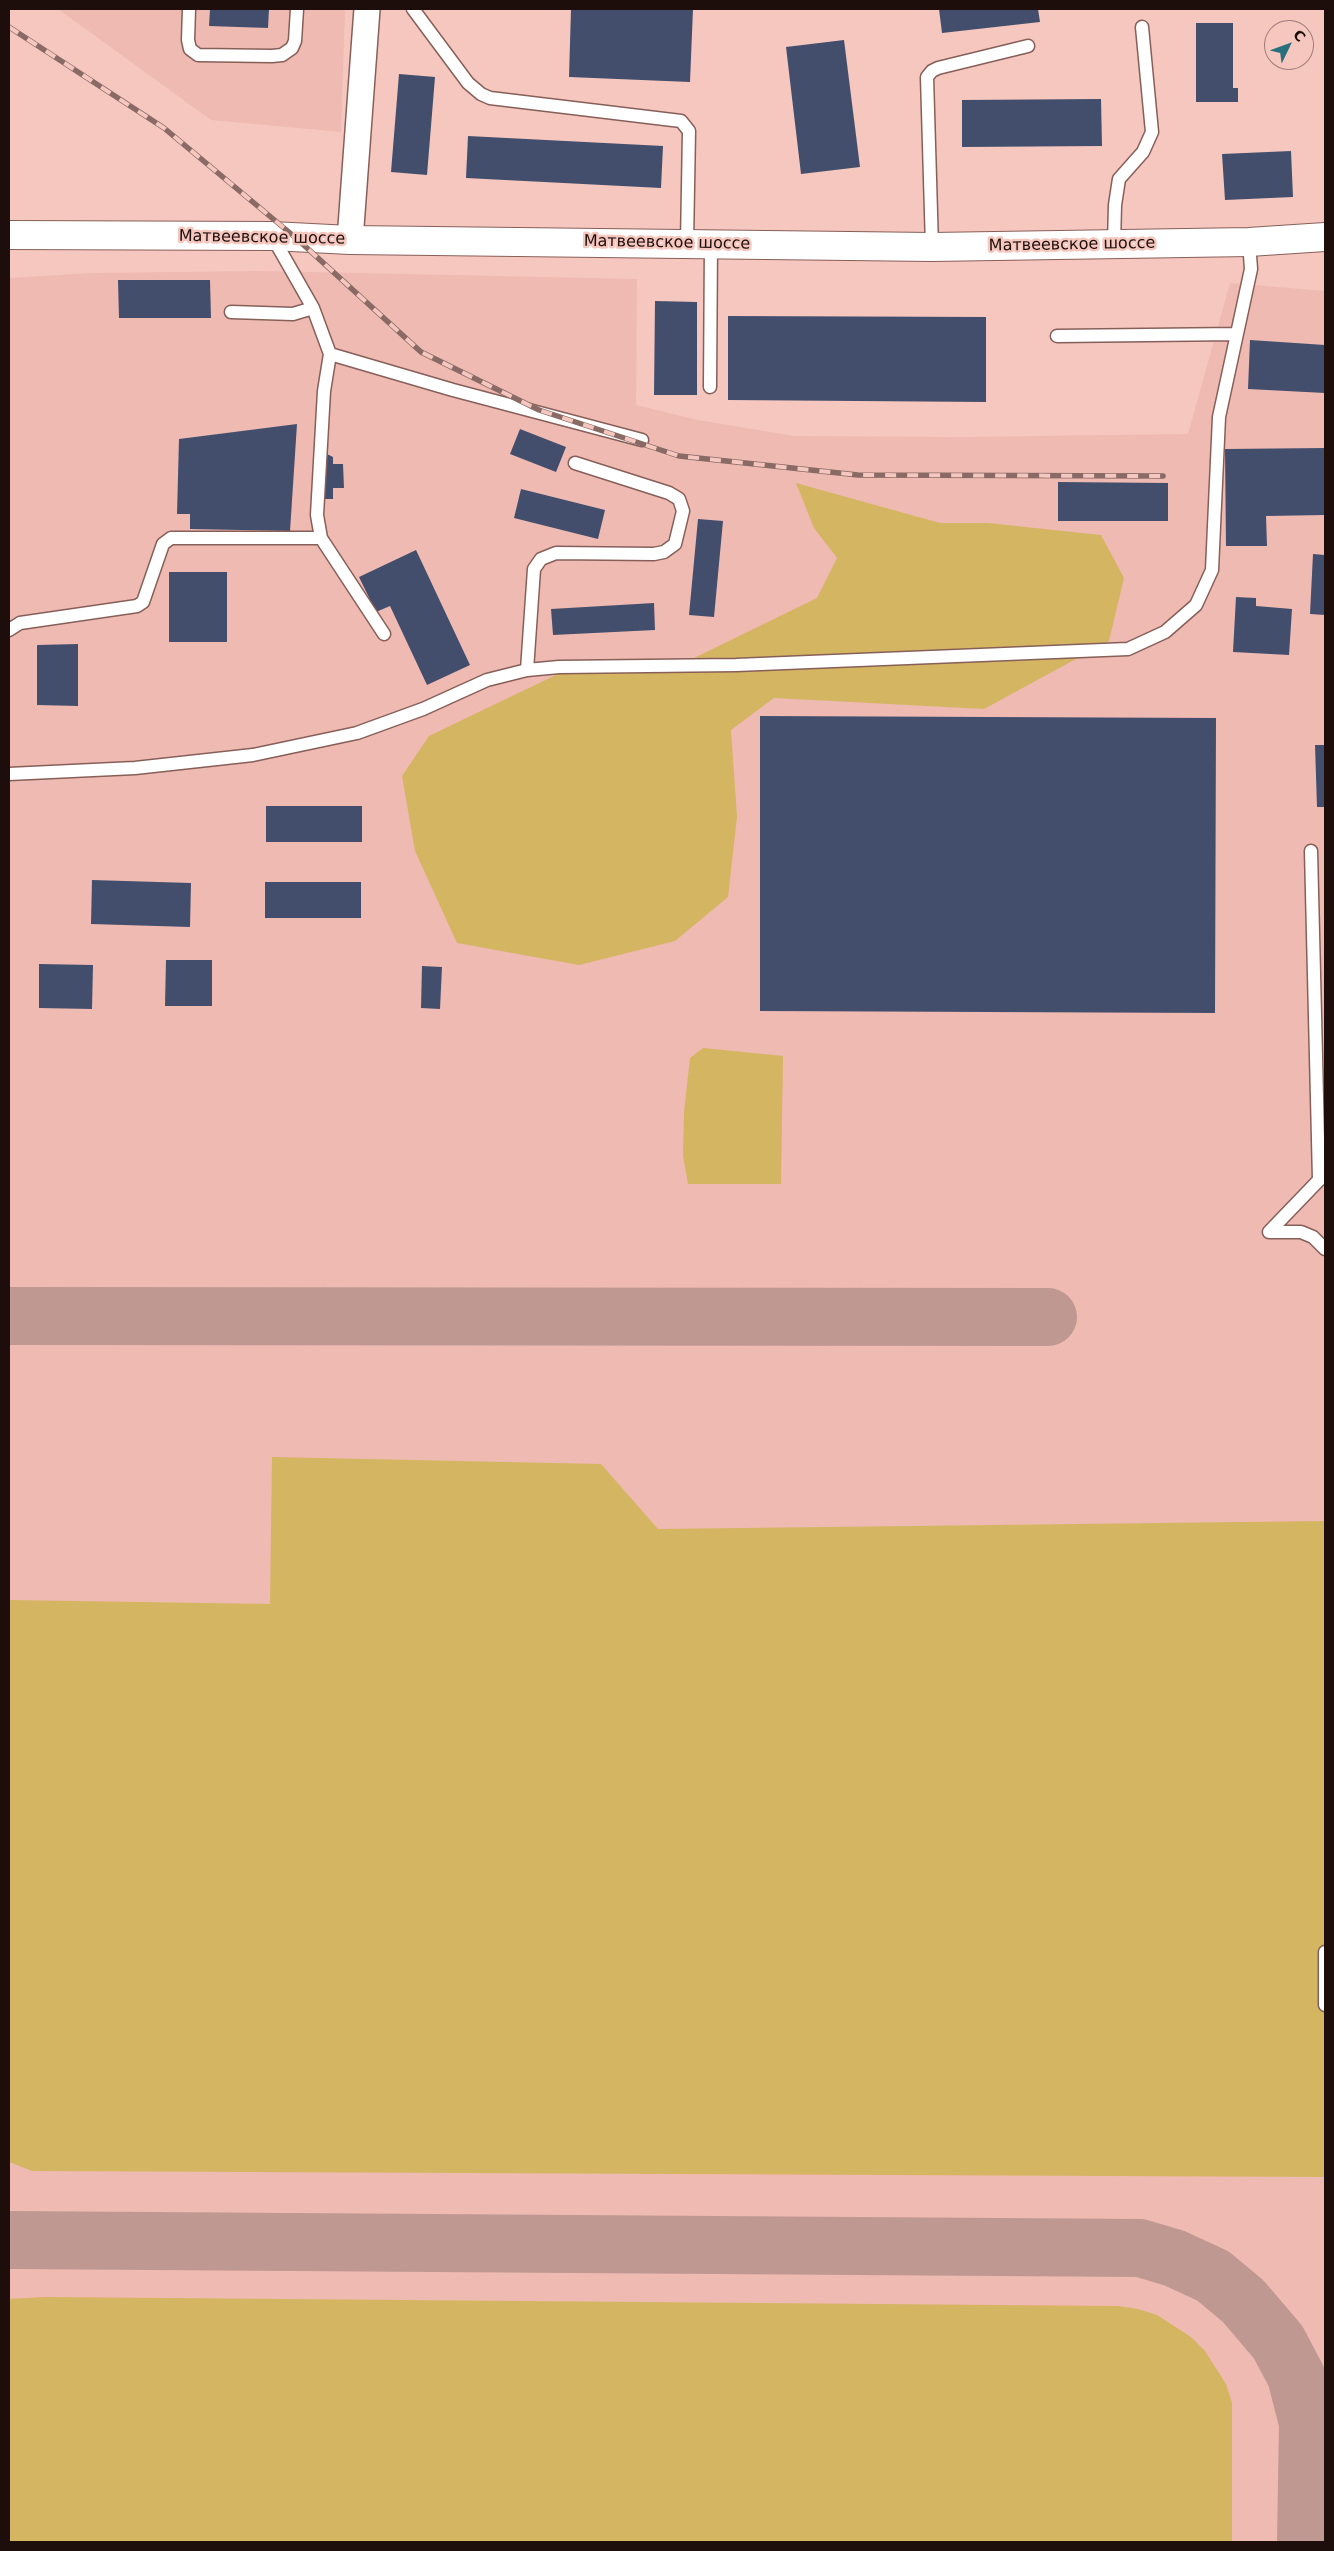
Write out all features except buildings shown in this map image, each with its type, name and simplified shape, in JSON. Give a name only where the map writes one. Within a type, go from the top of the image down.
[{"type":"main road","name":"Матвеевское шоссе","points":[[9,235],[272,236],[350,240],[932,246],[1249,242],[1325,237]]},
{"type":"street","points":[[350,240],[367,9]]},
{"type":"lane","points":[[189,9],[188,40],[190,48],[198,55],[272,56],[282,55],[292,48],[296,41],[297,9]]},
{"type":"lane","points":[[413,9],[468,83],[481,94],[490,98],[681,121],[689,131],[710,387]]},
{"type":"lane","points":[[1114,244],[1115,206],[1119,179],[1143,152],[1152,132],[1142,27]]},
{"type":"lane","points":[[932,246],[927,77],[932,70],[938,68],[1028,46]]},
{"type":"lane","points":[[272,236],[313,308],[330,354],[324,391],[317,515],[321,538],[384,634]]},
{"type":"lane","points":[[9,774],[135,768],[253,755],[357,732],[423,709],[486,680],[527,670],[559,667],[736,665],[1128,649],[1166,632],[1196,604],[1212,570],[1220,417],[1251,269],[1249,242]]},
{"type":"lane","points":[[231,312],[293,314],[313,308]]},
{"type":"lane","points":[[1057,336],[1238,334]]},
{"type":"lane","points":[[330,354],[453,390],[642,440]]},
{"type":"lane","points":[[527,670],[534,569],[541,559],[556,553],[654,554],[664,552],[675,544],[683,511],[679,499],[669,493],[575,463]]},
{"type":"lane","points":[[9,630],[20,623],[137,606],[143,602],[163,544],[171,538],[321,538]]},
{"type":"lane","points":[[1311,851],[1322,1179],[1269,1232],[1300,1232],[1313,1237],[1325,1249]]},
{"type":"lane","points":[[1325,1952],[1325,2005]]},
{"type":"shaded area","points":[[58,9],[345,9],[341,132],[211,120]]},
{"type":"shaded area","points":[[262,271],[637,279],[636,405],[698,420],[794,436],[962,437],[1188,434],[1230,283],[1325,291],[1325,2542],[9,2542],[9,278],[91,273]]},
{"type":"shaded area","points":[[796,483],[940,523],[988,523],[1101,535],[1124,578],[1109,641],[984,709],[774,698],[731,730],[737,817],[728,897],[675,941],[579,965],[457,943],[415,851],[402,776],[429,736],[562,672],[690,660],[817,598],[837,558],[814,528]]},
{"type":"shaded area","points":[[703,1048],[783,1056],[781,1184],[688,1184],[683,1156],[684,1112],[690,1058]]},
{"type":"shaded area","points":[[272,1457],[601,1464],[658,1529],[1325,1521],[1325,2177],[32,2171],[9,2162],[9,1600],[270,1604]]},
{"type":"shaded area","points":[[45,2297],[1118,2306],[1138,2309],[1157,2315],[1191,2337],[1205,2351],[1226,2384],[1232,2403],[1232,2542],[9,2542],[9,2299]]},
{"type":"taxiway","points":[[9,1316],[1048,1317]]},
{"type":"taxiway","points":[[9,2240],[1140,2248],[1174,2258],[1213,2276],[1243,2301],[1278,2342],[1296,2376],[1308,2423],[1306,2542]]},
{"type":"railway","points":[[9,27],[164,128],[296,238],[421,352],[539,410],[679,456],[858,475],[1163,476]]}]
